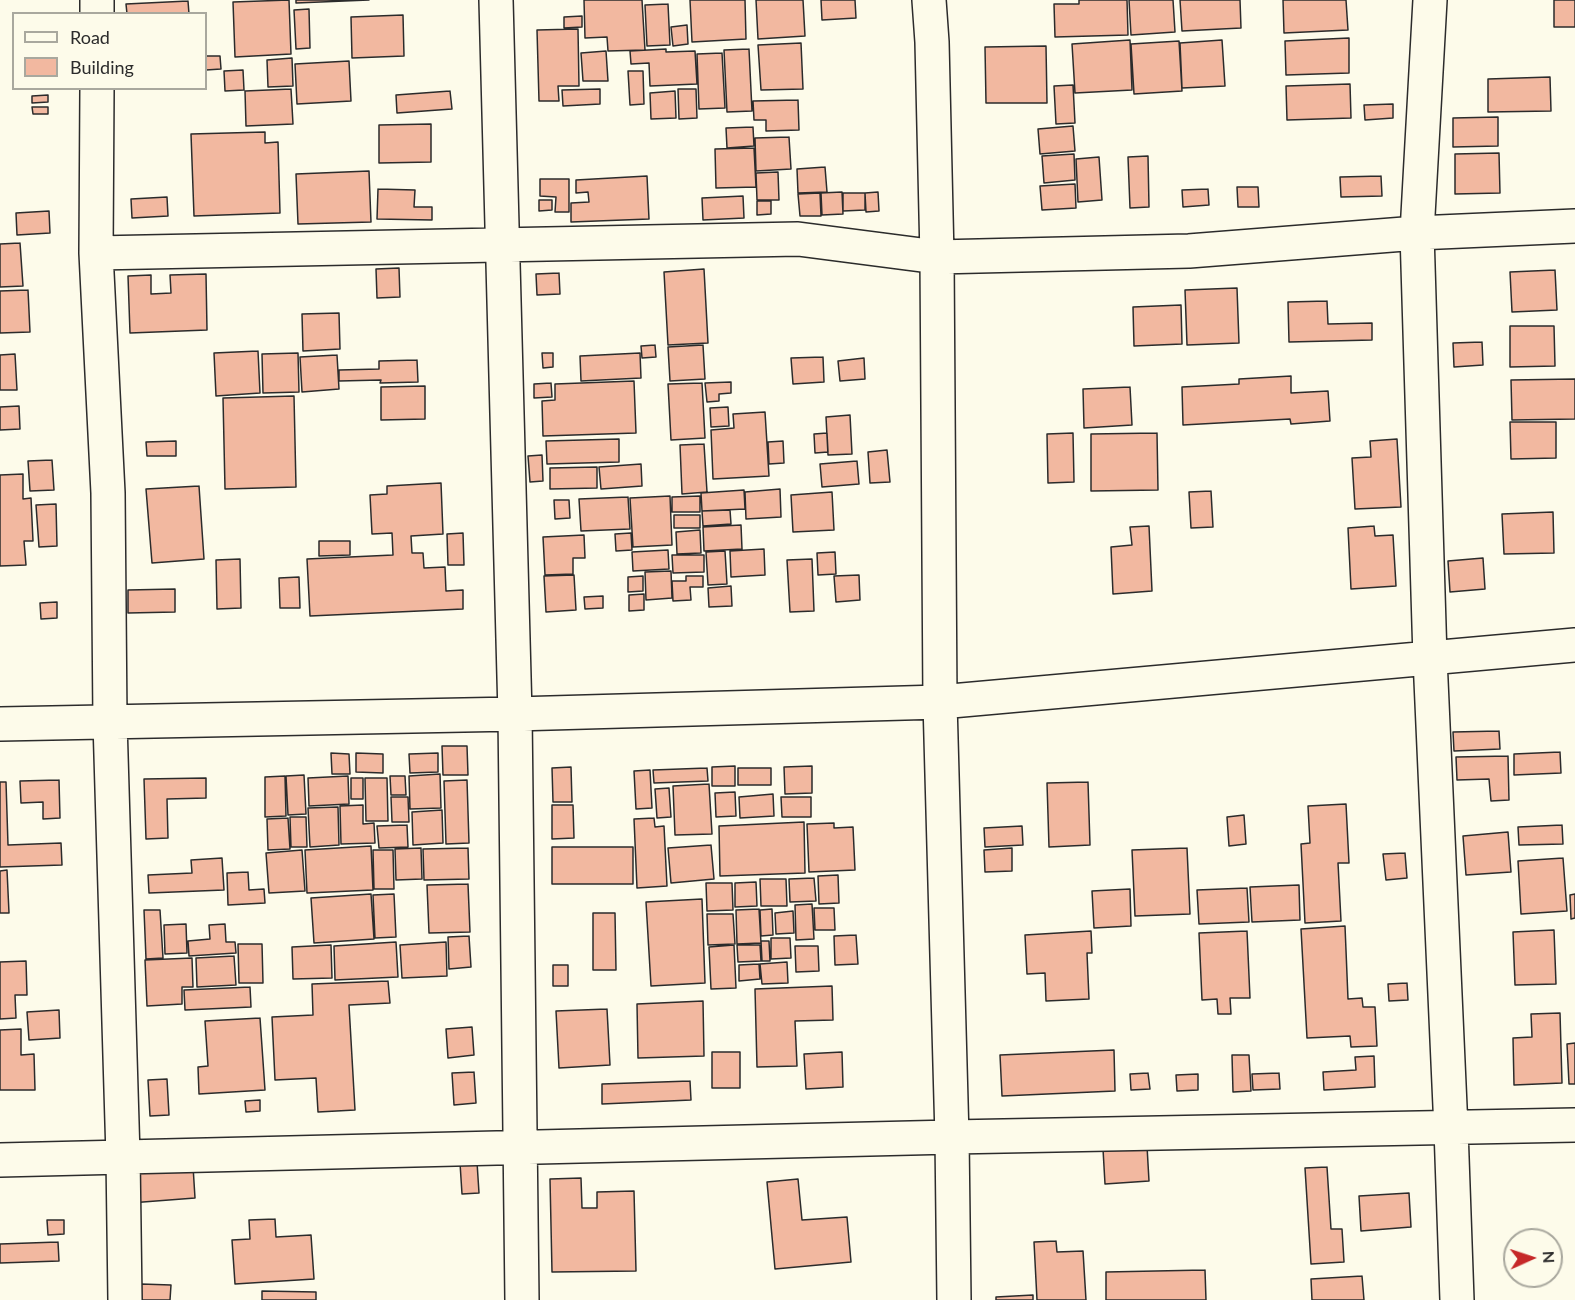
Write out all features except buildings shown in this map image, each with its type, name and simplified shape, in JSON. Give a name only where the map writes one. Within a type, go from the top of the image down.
[{"type":"street","points":[[496,0],[515,714],[522,1300]]},
{"type":"street","points":[[929,0],[937,257],[940,702],[952,1137],[954,1300]]},
{"type":"street","points":[[1430,0],[1417,233],[1430,658],[1457,1300]]},
{"type":"street","points":[[97,90],[96,253],[108,493],[110,722],[125,1300]]},
{"type":"street","points":[[96,253],[798,239],[937,257],[1189,251],[1417,233],[1575,226]]},
{"type":"street","points":[[0,724],[515,714],[940,702],[1575,645]]},
{"type":"street","points":[[0,1160],[952,1137],[1575,1125]]}]
